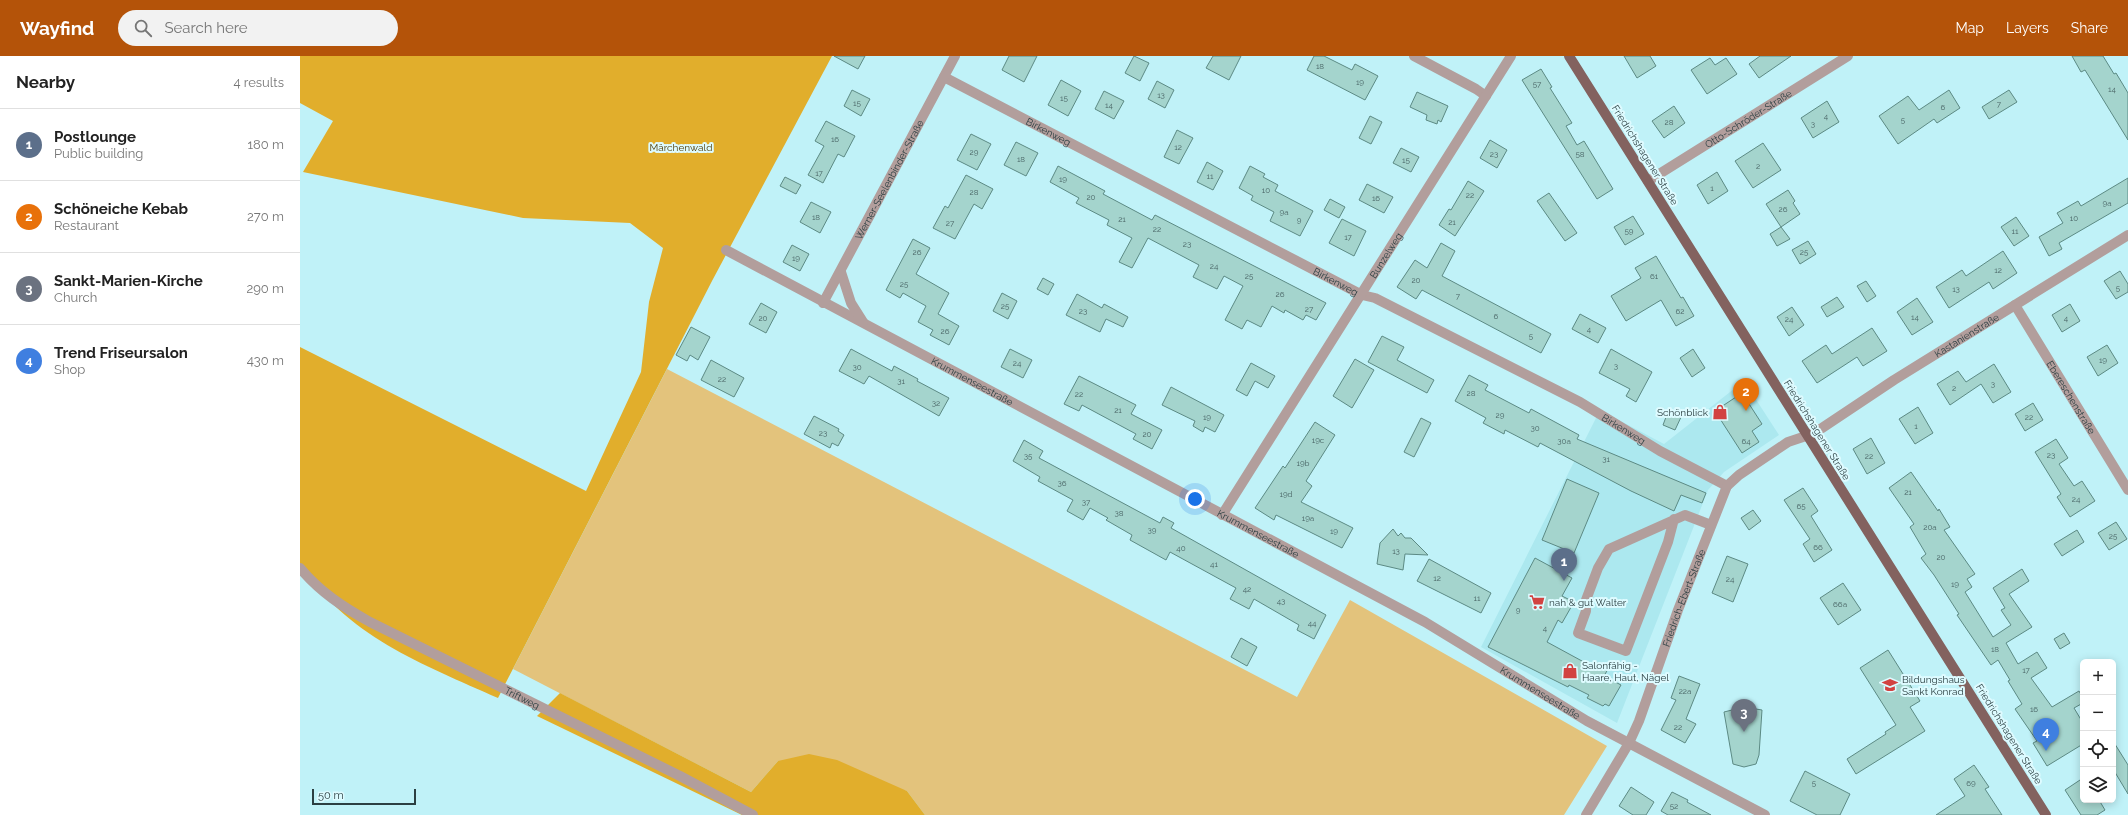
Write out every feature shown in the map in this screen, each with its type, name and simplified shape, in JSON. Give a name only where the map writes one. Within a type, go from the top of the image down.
[{"type":"main road","name":"Friedrichshagener Straße","points":[[1569,56],[1806,436],[2046,815]]},
{"type":"street","name":"Werner-Seelenbinder-Straße","points":[[823,304],[955,56]]},
{"type":"street","points":[[1414,56],[1476,89],[1486,96]]},
{"type":"street","name":"Bunzelweg","points":[[1222,515],[1362,295],[1511,56]]},
{"type":"street","name":"Otto-Schröder-Straße","points":[[1648,181],[1848,56]]},
{"type":"street","name":"Birkenweg","points":[[944,77],[1362,295],[1375,298],[1580,402],[1660,451],[1727,486]]},
{"type":"street","name":"Kastanienstraße","points":[[1806,436],[2128,235]]},
{"type":"street","name":"Krummenseestraße","points":[[726,250],[823,304],[1425,622],[1587,721],[1765,815]]},
{"type":"street","points":[[841,272],[850,303],[865,326]]},
{"type":"street","name":"Ebereschenstraße","points":[[2015,305],[2128,490]]},
{"type":"street","name":"Friedrich-Ebert-Straße","points":[[1586,815],[1629,744],[1727,486],[1738,475],[1788,442],[1806,436]]},
{"type":"street","points":[[1674,520],[1668,542],[1626,651],[1578,632],[1586,611],[1586,600],[1598,568],[1609,549],[1685,515],[1711,525]]},
{"type":"street","name":"Triftweg","points":[[300,568],[313,584],[340,606],[680,776],[753,815]]},
{"type":"shaded area","points":[[667,369],[1297,697],[1350,600],[1607,746],[1564,815],[925,815],[907,791],[778,761],[751,792],[513,669]]},
{"type":"shaded area","points":[[1744,381],[1779,435],[1724,472],[1708,490],[1617,723],[1481,647],[1600,410],[1664,444]]},
{"type":"green space","name":"Märchenwald","points":[[300,56],[832,56],[712,281],[498,698],[414,660],[362,629],[339,610],[318,588],[300,563],[300,347],[586,491],[641,372],[649,302],[663,248],[630,223],[523,218],[303,172],[333,121],[300,103]]},
{"type":"green space","points":[[560,693],[751,792],[778,761],[809,754],[837,760],[907,791],[925,815],[742,815],[537,716]]},
{"type":"building","points":[[834,56],[865,56],[858,69]]},
{"type":"building","points":[[1009,56],[1037,56],[1024,82],[1002,70]]},
{"type":"building","points":[[1134,56],[1149,63],[1140,81],[1125,73]]},
{"type":"building","points":[[1213,56],[1241,56],[1229,80],[1206,68]]},
{"type":"building","points":[[1314,56],[1324,56],[1352,70],[1355,64],[1378,76],[1365,100],[1307,70]]},
{"type":"building","points":[[1624,56],[1650,56],[1656,66],[1637,78]]},
{"type":"building","points":[[1760,56],[1791,56],[1759,78],[1749,64]]},
{"type":"building","points":[[2072,56],[2103,56],[2114,74],[2116,73],[2128,93],[2128,140],[2085,70],[2081,72]]},
{"type":"building","points":[[1710,58],[1715,65],[1726,58],[1737,74],[1707,94],[1691,70]]},
{"type":"building","points":[[1541,69],[1552,87],[1550,88],[1572,123],[1566,126],[1577,145],[1584,141],[1613,189],[1597,199],[1522,80]]},
{"type":"building","points":[[1061,80],[1081,91],[1068,116],[1048,105]]},
{"type":"building","points":[[1157,81],[1174,90],[1165,108],[1148,99]]},
{"type":"building","points":[[852,90],[870,99],[861,116],[844,106]]},
{"type":"building","points":[[1949,90],[1960,108],[1937,123],[1934,119],[1898,144],[1879,116],[1908,96],[1919,110]]},
{"type":"building","points":[[2009,90],[2017,102],[1989,119],[1982,107]]},
{"type":"building","points":[[1104,91],[1124,101],[1114,119],[1095,109]]},
{"type":"building","points":[[1417,92],[1448,106],[1441,122],[1438,120],[1437,124],[1426,120],[1427,115],[1410,107]]},
{"type":"building","points":[[1827,101],[1839,122],[1813,138],[1801,118]]},
{"type":"building","points":[[1674,106],[1685,123],[1664,138],[1652,121]]},
{"type":"building","points":[[1370,116],[1382,122],[1371,144],[1359,138]]},
{"type":"building","points":[[826,121],[855,136],[844,157],[838,154],[823,183],[808,175],[824,146],[815,141]]},
{"type":"building","points":[[1177,130],[1193,138],[1179,164],[1164,157]]},
{"type":"building","points":[[971,134],[991,144],[977,170],[957,160]]},
{"type":"building","points":[[1490,140],[1507,150],[1497,168],[1480,158]]},
{"type":"building","points":[[1016,142],[1038,153],[1026,176],[1004,165]]},
{"type":"building","points":[[1763,143],[1781,170],[1753,188],[1735,161]]},
{"type":"building","points":[[1401,148],[1419,157],[1411,172],[1393,163]]},
{"type":"building","points":[[1207,162],[1223,171],[1213,190],[1197,182]]},
{"type":"building","points":[[1058,166],[1105,191],[1103,194],[1152,220],[1155,215],[1326,303],[1316,320],[1306,315],[1303,320],[1285,310],[1284,313],[1272,306],[1261,327],[1247,320],[1242,329],[1225,320],[1243,286],[1224,276],[1217,289],[1193,277],[1199,265],[1148,238],[1132,268],[1119,262],[1132,238],[1107,225],[1109,220],[1076,203],[1079,198],[1050,182]]},
{"type":"building","points":[[1250,166],[1265,174],[1263,177],[1278,185],[1275,191],[1313,211],[1300,236],[1270,221],[1274,212],[1251,200],[1253,196],[1239,188]]},
{"type":"building","points":[[1717,172],[1728,191],[1708,204],[1697,185]]},
{"type":"building","points":[[966,175],[993,189],[982,209],[974,204],[955,239],[933,228],[945,206],[948,208]]},
{"type":"building","points":[[785,177],[801,185],[796,194],[780,186]]},
{"type":"building","points":[[2128,178],[2128,203],[2059,243],[2062,249],[2049,256],[2039,237],[2063,223],[2057,213],[2078,201],[2081,206]]},
{"type":"building","points":[[1468,181],[1484,191],[1455,236],[1439,225],[1449,209],[1451,210]]},
{"type":"building","points":[[1367,184],[1393,197],[1384,213],[1359,200]]},
{"type":"building","points":[[1788,190],[1795,201],[1793,203],[1800,214],[1781,227],[1766,204]]},
{"type":"building","points":[[1549,193],[1577,233],[1565,241],[1537,201]]},
{"type":"building","points":[[1330,199],[1345,207],[1339,218],[1324,210]]},
{"type":"building","points":[[811,202],[831,212],[820,233],[800,222]]},
{"type":"building","points":[[1633,216],[1644,234],[1625,245],[1614,227]]},
{"type":"building","points":[[2016,217],[2029,236],[2014,246],[2001,227]]},
{"type":"building","points":[[1342,219],[1366,231],[1354,256],[1329,243]]},
{"type":"building","points":[[1781,227],[1790,239],[1777,246],[1770,234]]},
{"type":"building","points":[[913,239],[930,248],[916,274],[949,293],[938,314],[959,326],[949,345],[930,335],[933,330],[918,322],[926,306],[903,293],[900,298],[886,290]]},
{"type":"building","points":[[1808,241],[1816,254],[1800,264],[1792,250]]},
{"type":"building","points":[[1441,243],[1455,251],[1442,276],[1551,334],[1541,353],[1422,290],[1416,299],[1397,287],[1415,260],[1427,268]]},
{"type":"building","points":[[792,245],[809,254],[800,271],[783,262]]},
{"type":"building","points":[[2003,251],[2017,273],[1993,289],[1989,282],[1949,308],[1936,287],[1962,270],[1966,276]]},
{"type":"building","points":[[1656,256],[1681,298],[1683,297],[1694,316],[1676,326],[1661,300],[1626,321],[1611,296],[1641,278],[1635,268]]},
{"type":"building","points":[[2120,271],[2128,284],[2128,292],[2116,299],[2104,281]]},
{"type":"building","points":[[1043,278],[1054,284],[1048,295],[1037,289]]},
{"type":"building","points":[[1866,281],[1876,296],[1867,302],[1857,286]]},
{"type":"building","points":[[1002,293],[1017,301],[1008,319],[993,311]]},
{"type":"building","points":[[1077,294],[1102,308],[1104,304],[1128,317],[1123,327],[1106,319],[1100,332],[1066,315]]},
{"type":"building","points":[[1837,297],[1844,307],[1827,317],[1821,307]]},
{"type":"building","points":[[1917,298],[1933,322],[1912,335],[1897,312]]},
{"type":"building","points":[[761,303],[777,312],[766,333],[749,324]]},
{"type":"building","points":[[2070,304],[2080,321],[2062,332],[2052,315]]},
{"type":"building","points":[[1792,307],[1804,325],[1789,336],[1777,317]]},
{"type":"building","points":[[1580,314],[1606,328],[1598,343],[1572,329]]},
{"type":"building","points":[[691,327],[710,337],[698,360],[690,355],[687,361],[676,355]]},
{"type":"building","points":[[1872,328],[1887,351],[1863,366],[1857,357],[1817,383],[1802,361],[1826,345],[1832,354]]},
{"type":"building","points":[[1382,336],[1404,347],[1397,360],[1434,380],[1427,393],[1368,362]]},
{"type":"building","points":[[2107,345],[2118,363],[2098,376],[2087,357]]},
{"type":"building","points":[[851,349],[892,371],[894,366],[918,379],[917,381],[949,398],[939,416],[869,376],[864,384],[839,371]]},
{"type":"building","points":[[1010,349],[1032,360],[1023,378],[1001,367]]},
{"type":"building","points":[[1611,349],[1652,372],[1636,402],[1626,396],[1630,389],[1599,373]]},
{"type":"building","points":[[1693,349],[1705,368],[1692,377],[1680,358]]},
{"type":"building","points":[[1355,359],[1374,370],[1352,408],[1333,396]]},
{"type":"building","points":[[711,360],[744,378],[734,397],[701,380]]},
{"type":"building","points":[[1251,363],[1275,376],[1268,388],[1255,381],[1247,396],[1236,390]]},
{"type":"building","points":[[1994,364],[2011,392],[1993,403],[1981,384],[1950,405],[1937,384],[1958,371],[1966,382]]},
{"type":"building","points":[[1469,375],[1488,385],[1485,390],[1529,413],[1531,409],[1579,435],[1577,439],[1706,493],[1702,503],[1681,495],[1674,511],[1631,491],[1540,443],[1538,447],[1505,430],[1504,434],[1483,423],[1486,418],[1455,401]]},
{"type":"building","points":[[1079,376],[1136,405],[1131,414],[1162,430],[1152,449],[1133,439],[1136,434],[1082,405],[1079,411],[1064,404]]},
{"type":"building","points":[[1171,387],[1224,415],[1215,432],[1205,427],[1203,432],[1193,426],[1195,421],[1162,405]]},
{"type":"building","points":[[1742,393],[1762,424],[1752,431],[1759,442],[1742,453],[1715,411]]},
{"type":"building","points":[[2033,403],[2043,420],[2025,431],[2015,414]]},
{"type":"building","points":[[1918,407],[1933,433],[1915,444],[1899,419]]},
{"type":"building","points":[[1669,409],[1682,415],[1675,430],[1663,425]]},
{"type":"building","points":[[814,416],[839,429],[838,431],[844,435],[838,446],[832,443],[830,448],[804,434]]},
{"type":"building","points":[[1421,418],[1431,423],[1414,457],[1404,452]]},
{"type":"building","points":[[1315,422],[1335,435],[1306,481],[1312,486],[1301,502],[1353,528],[1342,548],[1276,515],[1274,520],[1255,508],[1283,466],[1285,468]]},
{"type":"building","points":[[1871,438],[1885,463],[1867,474],[1853,449]]},
{"type":"building","points":[[2056,439],[2068,458],[2059,464],[2074,486],[2082,481],[2095,501],[2070,517],[2057,497],[2061,494],[2035,452]]},
{"type":"building","points":[[1024,440],[1043,451],[1039,458],[1160,523],[1163,517],[1174,523],[1171,528],[1326,615],[1314,639],[1297,630],[1299,625],[1254,599],[1249,609],[1230,599],[1236,588],[1170,552],[1166,560],[1130,540],[1132,535],[1106,520],[1108,518],[1090,508],[1083,520],[1067,511],[1073,500],[1038,481],[1040,477],[1013,461]]},
{"type":"building","points":[[1911,472],[1938,511],[1939,509],[1950,527],[1944,530],[1975,574],[1967,579],[1972,587],[1965,592],[1993,637],[2011,625],[2001,610],[2005,608],[1993,588],[2022,569],[2029,581],[2009,594],[2032,627],[2006,643],[2018,664],[2037,652],[2047,668],[2031,678],[2052,707],[2079,691],[2080,705],[2074,708],[2080,718],[2080,746],[2047,766],[2033,743],[2037,741],[2015,709],[2022,704],[2008,681],[2010,680],[1998,660],[1991,665],[1957,615],[1959,614],[1934,575],[1921,558],[1926,554],[1910,527],[1914,524],[1889,488]]},
{"type":"building","points":[[1567,479],[1599,493],[1574,553],[1542,540]]},
{"type":"building","points":[[1803,488],[1818,511],[1811,516],[1832,550],[1814,562],[1803,544],[1810,539],[1784,500]]},
{"type":"building","points":[[1753,510],[1761,521],[1749,530],[1741,518]]},
{"type":"building","points":[[2116,522],[2127,539],[2109,550],[2098,533]]},
{"type":"building","points":[[1393,529],[1398,536],[1401,533],[1405,538],[1411,538],[1428,555],[1405,554],[1403,570],[1377,564],[1380,543]]},
{"type":"building","points":[[2077,530],[2084,542],[2062,556],[2054,544]]},
{"type":"building","points":[[1727,556],[1748,564],[1733,602],[1712,593]]},
{"type":"building","points":[[1535,558],[1572,578],[1562,596],[1574,602],[1562,623],[1558,620],[1547,642],[1593,667],[1596,662],[1608,669],[1604,676],[1621,685],[1609,706],[1605,704],[1603,706],[1587,698],[1589,695],[1569,685],[1568,687],[1488,647]]},
{"type":"building","points":[[1429,559],[1491,593],[1481,613],[1417,581]]},
{"type":"building","points":[[1843,583],[1861,610],[1838,625],[1820,598]]},
{"type":"building","points":[[2064,633],[2070,643],[2060,649],[2054,639]]},
{"type":"building","points":[[1241,638],[1257,647],[1247,666],[1231,657]]},
{"type":"building","points":[[1888,650],[1920,701],[1910,707],[1925,731],[1856,774],[1847,759],[1886,734],[1885,732],[1896,725],[1860,668]]},
{"type":"building","points":[[1679,676],[1700,684],[1686,719],[1696,724],[1685,743],[1661,730],[1676,700],[1671,698]]},
{"type":"building","points":[[1744,707],[1762,710],[1759,755],[1756,764],[1744,767],[1733,764],[1724,712]]},
{"type":"building","points":[[2116,746],[2128,765],[2128,794],[2116,774]]},
{"type":"building","points":[[1974,765],[1989,787],[1985,789],[2002,815],[1936,815],[1965,796],[1954,779]]},
{"type":"building","points":[[1805,771],[1850,794],[1840,815],[1817,815],[1790,801]]},
{"type":"building","points":[[2080,780],[2080,803],[2101,803],[2105,810],[2097,815],[2081,815],[2065,790]]},
{"type":"building","points":[[1631,787],[1654,802],[1646,815],[1633,815],[1619,806]]},
{"type":"building","points":[[1672,792],[1688,800],[1687,802],[1711,815],[1668,815],[1661,811]]},
{"type":"place","name":"Schöneiche Kebab","points":[[1746,411]]},
{"type":"place","name":"Schönblick","points":[[1720,412]]},
{"type":"place","name":"Postlounge","points":[[1564,581]]},
{"type":"place","name":"nah & gut Walter","points":[[1537,602]]},
{"type":"place","name":"Salonfähig - Haare, Haut, Nägel","points":[[1570,671]]},
{"type":"place","name":"Bildungshaus Sankt Konrad","points":[[1890,685]]},
{"type":"place","name":"Sankt-Marien-Kirche","points":[[1744,732]]},
{"type":"place","name":"Trend Friseursalon","points":[[2046,751]]}]
